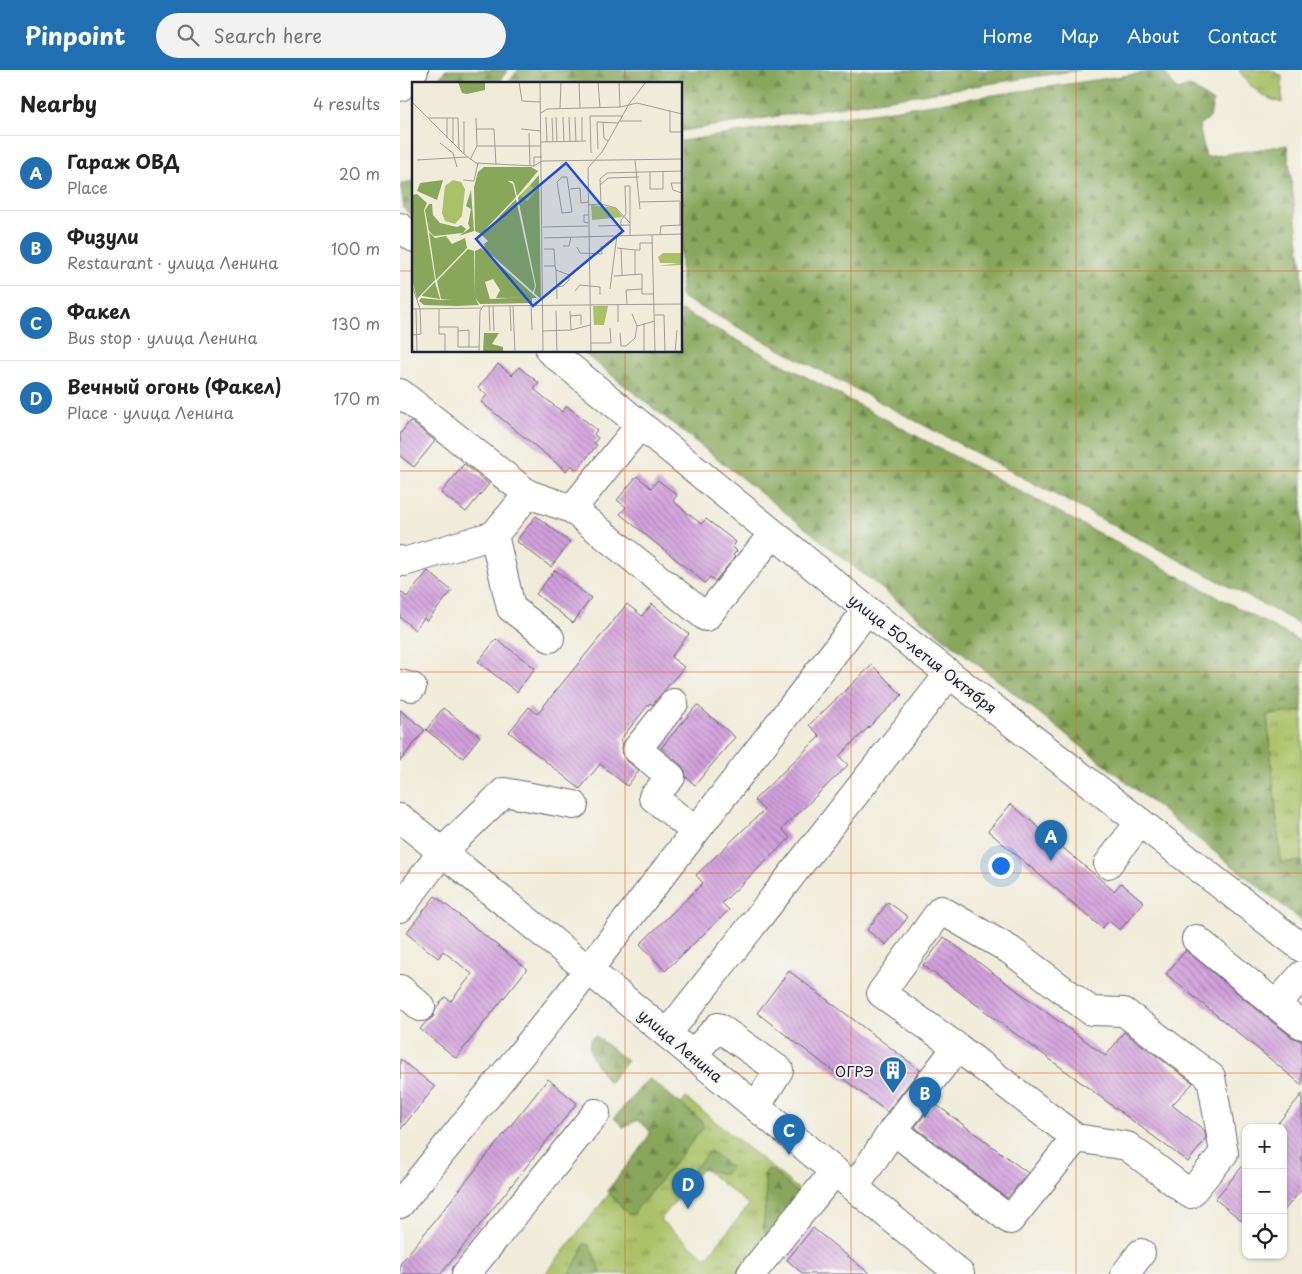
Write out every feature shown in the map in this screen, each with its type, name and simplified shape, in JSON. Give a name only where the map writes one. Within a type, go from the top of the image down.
[{"type":"street","points":[[400,86],[414,70]]},
{"type":"street","points":[[400,227],[412,236]]},
{"type":"street","name":"улица 50-летия Октября","points":[[551,352],[867,610],[1302,948]]},
{"type":"street","points":[[400,393],[528,494],[572,509],[706,617],[773,534]]},
{"type":"street","points":[[572,509],[640,425]]},
{"type":"street","points":[[400,560],[404,562],[494,535],[528,494]]},
{"type":"street","points":[[494,535],[511,608],[550,638]]},
{"type":"street","points":[[402,1199],[588,970],[867,610]]},
{"type":"street","points":[[668,1034],[949,674]]},
{"type":"street","points":[[674,703],[637,749],[671,777],[653,797],[695,831]]},
{"type":"street","points":[[400,908],[442,852],[504,792],[574,805]]},
{"type":"street","name":"улица Ленина","points":[[400,818],[668,1034],[960,1274]]},
{"type":"street","points":[[1108,864],[1140,822]]},
{"type":"street","points":[[941,910],[1010,950],[1091,1011],[1124,1012],[1211,1077],[1224,1153],[1190,1194],[1127,1146],[1076,1138],[957,1046],[881,993],[941,910]]},
{"type":"street","points":[[1196,939],[1302,1025]]},
{"type":"street","points":[[1276,1005],[1302,975]]},
{"type":"street","points":[[400,990],[421,1007]]},
{"type":"street","points":[[692,1055],[718,1027],[779,1070],[756,1108]]},
{"type":"street","points":[[751,1274],[893,1130],[957,1046]]},
{"type":"street","points":[[466,1274],[596,1113]]},
{"type":"street","points":[[893,1130],[1010,1220],[1076,1138]]},
{"type":"green space","points":[[446,70],[508,70],[499,82],[436,82]]},
{"type":"green space","points":[[518,70],[1079,70],[682,131],[682,82],[509,82]]},
{"type":"green space","points":[[1163,70],[1177,90],[1190,86],[1213,102],[1210,118],[1199,125],[1206,157],[1287,145],[1302,269],[1302,625],[682,298],[682,141]]},
{"type":"green space","points":[[1239,70],[1270,70],[1282,76],[1282,103],[1257,91],[1247,82]]},
{"type":"green space","points":[[412,181],[412,217],[404,209],[402,183]]},
{"type":"green space","points":[[682,311],[1302,642],[1302,711],[1267,715],[1281,863],[1302,861],[1302,921],[582,352],[682,352]]},
{"type":"green space","points":[[1302,711],[1302,861],[1281,863],[1267,715]]},
{"type":"green space","points":[[596,1036],[627,1061],[611,1081],[608,1082],[591,1054],[591,1038]]},
{"type":"green space","points":[[650,1079],[702,1121],[703,1128],[632,1215],[627,1213],[607,1191],[646,1141],[650,1132],[637,1120],[624,1128],[614,1118],[647,1080]]},
{"type":"green space","points":[[686,1098],[807,1196],[740,1274],[545,1274]],"holes":[[[703,1168],[749,1205],[706,1258],[660,1220]]]},
{"type":"green space","points":[[710,1151],[730,1166],[725,1174],[716,1173],[704,1167],[697,1175],[692,1172],[693,1170]]},
{"type":"green space","points":[[767,1170],[773,1171],[801,1196],[767,1235],[763,1228],[766,1195],[764,1175]]},
{"type":"green space","points":[[585,1243],[590,1246],[601,1272],[600,1274],[570,1274]]},
{"type":"building","points":[[498,364],[512,375],[519,367],[539,383],[534,389],[562,412],[567,406],[597,430],[594,434],[598,438],[594,443],[597,445],[577,470],[571,465],[566,471],[481,402],[487,395],[478,388]]},
{"type":"building","points":[[410,421],[435,441],[414,467],[400,456],[400,434]]},
{"type":"building","points":[[464,464],[489,484],[466,512],[441,493]]},
{"type":"building","points":[[637,476],[651,488],[658,480],[677,495],[673,501],[701,524],[706,519],[736,542],[733,547],[737,551],[733,555],[735,557],[715,581],[710,577],[705,583],[620,514],[626,507],[617,500]]},
{"type":"building","points":[[536,516],[570,542],[551,567],[516,541]]},
{"type":"building","points":[[555,570],[591,598],[573,623],[536,594]]},
{"type":"building","points":[[428,571],[452,591],[427,621],[424,618],[415,630],[400,617],[400,591],[407,597]]},
{"type":"building","points":[[627,604],[642,616],[652,604],[689,634],[671,657],[684,667],[652,705],[650,703],[620,740],[623,743],[623,755],[639,771],[627,786],[600,764],[580,789],[509,732],[529,707],[537,714]]},
{"type":"building","points":[[496,639],[535,668],[517,692],[478,662]]},
{"type":"building","points":[[872,665],[902,695],[839,756],[848,765],[782,829],[790,838],[722,903],[729,910],[665,971],[640,944],[703,883],[696,875],[764,810],[754,800],[820,736],[809,725]]},
{"type":"building","points":[[697,705],[735,737],[695,785],[686,777],[681,765],[661,748]]},
{"type":"building","points":[[443,708],[480,736],[463,758],[426,730]]},
{"type":"building","points":[[400,710],[425,730],[400,761]]},
{"type":"building","points":[[1011,804],[1114,891],[1121,883],[1144,902],[1120,930],[1109,921],[1102,928],[988,831]]},
{"type":"building","points":[[435,896],[527,969],[456,1058],[420,1029],[433,1017],[436,1008],[445,997],[451,1001],[472,974],[443,951],[438,958],[406,933]]},
{"type":"building","points":[[888,902],[908,917],[886,945],[867,930]]},
{"type":"building","points":[[944,937],[1106,1056],[1124,1032],[1193,1083],[1172,1105],[1204,1130],[1206,1139],[1188,1162],[923,965]]},
{"type":"building","points":[[1186,950],[1266,1017],[1292,1037],[1302,1041],[1302,1085],[1166,974]]},
{"type":"building","name":"ОГРЭ","points":[[789,971],[920,1070],[887,1112],[757,1013]]},
{"type":"building","points":[[400,1059],[435,1087],[400,1130]]},
{"type":"building","points":[[548,1079],[577,1103],[441,1274],[400,1274],[400,1264]]},
{"type":"building","points":[[1302,1094],[1302,1189],[1287,1207],[1287,1124],[1277,1124]]},
{"type":"building","points":[[934,1103],[1028,1173],[1007,1198],[915,1127]]},
{"type":"building","points":[[1242,1167],[1242,1221],[1215,1199]]},
{"type":"building","points":[[813,1228],[870,1274],[803,1274],[787,1260]]},
{"type":"place","name":"Гараж ОВД","points":[[1051,861]]},
{"type":"place","name":"ОГРЭ","points":[[893,1094]]},
{"type":"place","name":"Физули","points":[[925,1118]]},
{"type":"place","name":"Факел","points":[[789,1155]]},
{"type":"place","name":"Вечный огонь (Факел)","points":[[688,1209]]}]
